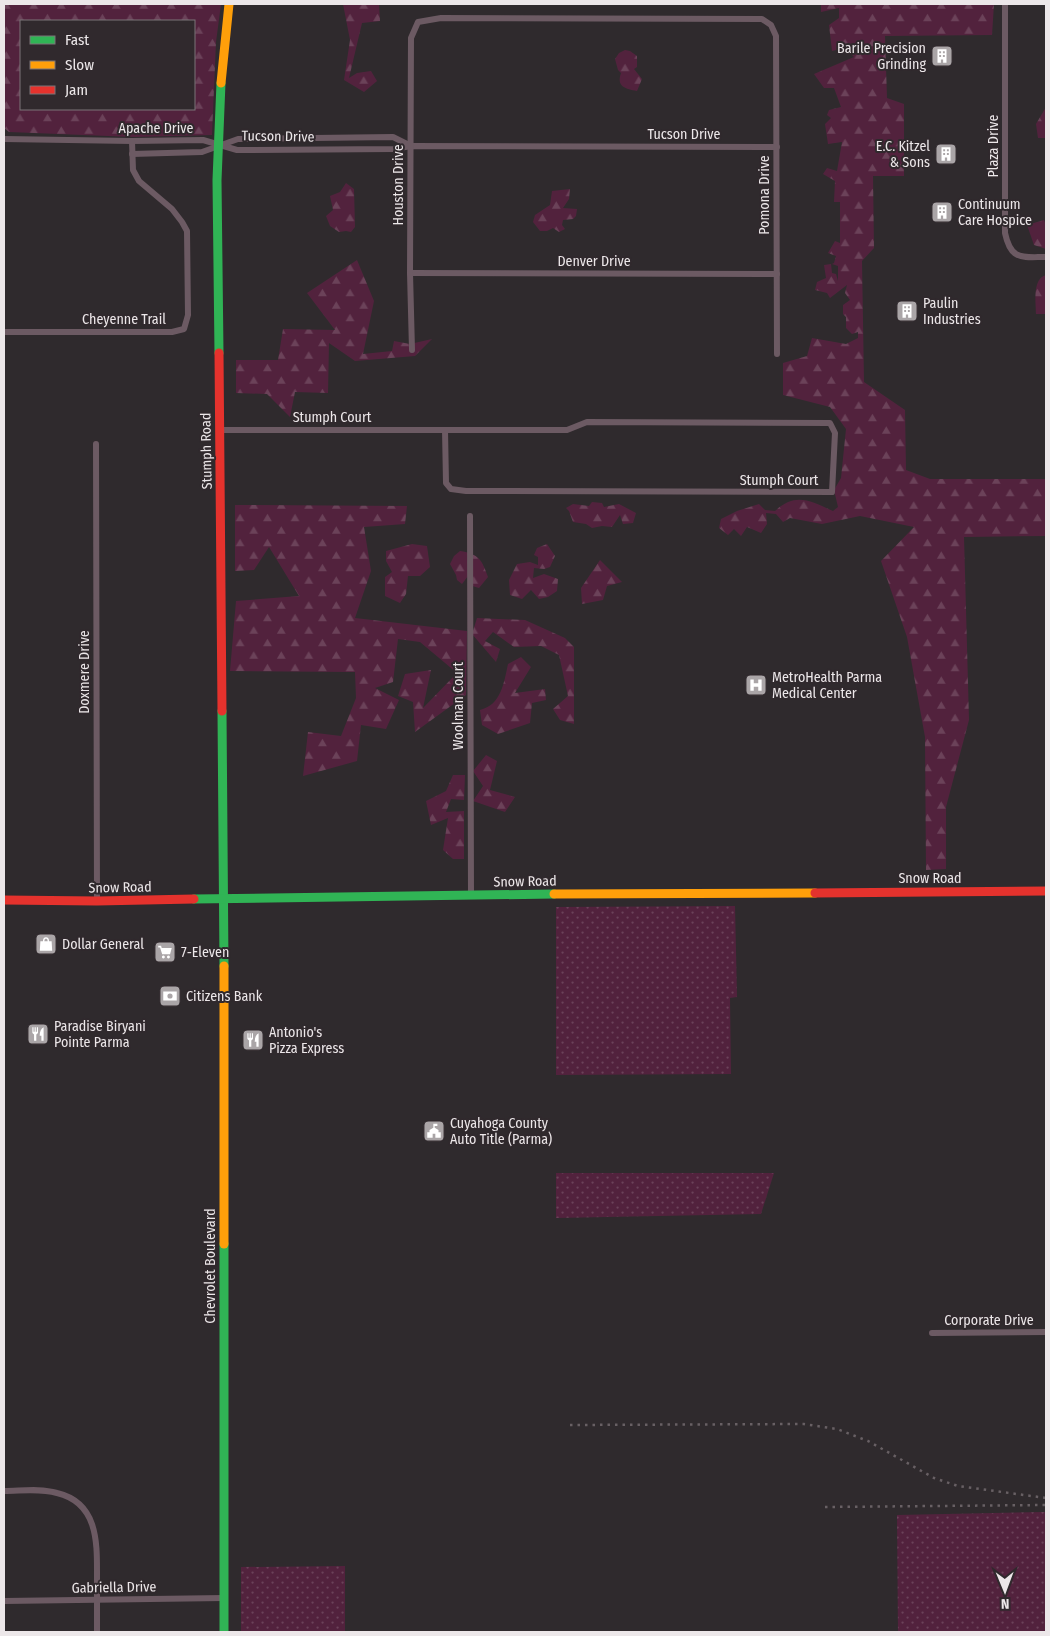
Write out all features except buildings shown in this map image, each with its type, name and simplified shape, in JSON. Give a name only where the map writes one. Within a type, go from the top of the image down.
[{"type":"main road","name":"Stumph Road","points":[[224,899],[217,198],[222,65],[230,4]]},
{"type":"main road","name":"Snow Road","points":[[4,900],[97,901],[471,895],[1046,891]]},
{"type":"main road","name":"Chevrolet Boulevard","points":[[224,899],[224,1632]]},
{"type":"street","name":"Plaza Drive","points":[[1005,4],[1005,233],[1010,249],[1020,257],[1046,257]]},
{"type":"street","name":"Pomona Drive","points":[[418,22],[441,18],[762,19],[771,25],[776,36],[777,354]]},
{"type":"street","name":"Houston Drive","points":[[412,350],[410,273],[411,38],[418,22]]},
{"type":"street","name":"Tucson Drive","points":[[219,145],[238,139],[392,137],[411,146]]},
{"type":"street","name":"Apache Drive","points":[[4,139],[203,140],[219,145]]},
{"type":"street","name":"Cheyenne Trail","points":[[4,332],[172,332],[184,329],[188,315],[187,232],[172,209],[140,181],[133,170],[132,141]]},
{"type":"street","name":"Apache Drive","points":[[132,154],[202,152],[219,145]]},
{"type":"street","name":"Tucson Drive","points":[[219,145],[237,150],[394,149],[411,146],[776,147]]},
{"type":"street","name":"Denver Drive","points":[[410,273],[777,274]]},
{"type":"street","name":"Stumph Court","points":[[220,430],[445,430],[567,430],[587,422],[830,423],[836,433],[832,492],[466,491],[451,489],[446,483],[445,430]]},
{"type":"street","name":"Doxmere Drive","points":[[96,444],[97,901]]},
{"type":"street","name":"Woolman Court","points":[[470,516],[471,895]]},
{"type":"street","name":"Corporate Drive","points":[[932,1333],[1046,1332]]},
{"type":"street","points":[[4,1491],[62,1494],[74,1501],[85,1511],[91,1520],[96,1536],[97,1632]]},
{"type":"street","name":"Gabriella Drive","points":[[4,1600],[224,1598]]},
{"type":"green space","points":[[4,4],[221,4],[216,42],[212,135],[133,137],[9,132],[4,128]]},
{"type":"green space","points":[[343,4],[379,4],[380,21],[362,23],[349,78],[357,73],[371,71],[377,81],[364,92],[344,80],[350,40]]},
{"type":"green space","points":[[821,4],[994,4],[992,35],[885,36],[887,98],[904,104],[904,176],[873,176],[874,248],[862,261],[864,382],[905,410],[906,470],[930,479],[1046,479],[1046,536],[964,537],[969,720],[946,807],[946,869],[926,870],[925,737],[907,637],[881,561],[914,527],[860,516],[822,524],[790,518],[783,522],[776,514],[766,513],[767,524],[761,533],[747,527],[741,536],[734,529],[728,535],[719,528],[721,519],[737,511],[759,504],[765,510],[775,511],[783,505],[797,500],[810,502],[833,511],[838,507],[834,490],[841,478],[846,429],[830,407],[783,395],[783,363],[807,356],[812,338],[846,344],[858,338],[858,332],[852,334],[846,328],[846,317],[843,314],[843,305],[850,300],[845,293],[847,285],[830,298],[827,293],[815,290],[817,282],[826,278],[824,265],[831,264],[832,273],[836,274],[838,281],[838,266],[832,264],[836,256],[828,253],[835,241],[840,243],[840,202],[834,202],[835,181],[823,174],[827,168],[837,171],[842,142],[828,144],[825,124],[831,118],[827,115],[829,110],[841,107],[834,88],[824,88],[814,74],[854,57],[845,48],[832,51],[829,25],[839,18],[839,8],[821,12]]},
{"type":"green space","points":[[625,50],[637,56],[637,67],[634,69],[642,79],[637,91],[626,88],[620,81],[621,73],[618,70],[615,59],[619,53]]},
{"type":"green space","points":[[1046,107],[1046,138],[1038,138],[1036,124]]},
{"type":"green space","points":[[346,183],[354,189],[355,227],[351,232],[339,232],[330,226],[326,216],[333,210],[330,196],[340,192]]},
{"type":"green space","points":[[570,189],[569,199],[563,208],[577,209],[576,216],[573,219],[563,220],[562,225],[565,229],[559,232],[553,228],[547,231],[540,231],[533,222],[535,215],[550,205],[552,191]]},
{"type":"green space","points":[[1044,220],[1046,225],[1046,249],[1034,245],[1027,225]]},
{"type":"green space","points":[[357,260],[374,301],[363,354],[392,351],[394,341],[410,344],[432,339],[415,356],[355,361],[329,343],[328,393],[295,392],[290,417],[267,394],[236,393],[236,360],[278,360],[283,329],[335,330],[307,293]]},
{"type":"green space","points":[[1046,275],[1046,314],[1036,314],[1035,297],[1037,286],[1042,277]]},
{"type":"green space","points":[[592,502],[602,503],[604,507],[619,504],[636,513],[633,523],[623,524],[620,515],[612,527],[592,528],[586,524],[573,522],[566,508],[573,504],[589,506]]},
{"type":"green space","points":[[235,505],[407,506],[405,524],[364,527],[371,571],[355,618],[467,631],[466,695],[415,732],[413,702],[398,696],[405,674],[431,670],[423,708],[457,673],[420,642],[398,639],[393,682],[375,688],[399,700],[386,729],[361,725],[357,761],[303,776],[308,732],[341,736],[356,698],[355,672],[230,671],[236,601],[299,596],[269,547],[254,570],[235,571]]},
{"type":"green space","points":[[412,544],[427,546],[430,567],[420,576],[408,576],[406,594],[400,603],[385,596],[385,577],[392,572],[386,561],[386,551]]},
{"type":"green space","points":[[547,544],[555,556],[550,567],[544,569],[534,568],[533,578],[544,574],[558,579],[557,591],[548,597],[539,599],[531,590],[522,599],[510,595],[509,580],[517,564],[530,562],[538,565],[538,557],[534,555],[537,548]]},
{"type":"green space","points":[[460,551],[476,556],[484,566],[488,577],[479,588],[469,585],[468,576],[462,584],[457,580],[450,564],[454,556]]},
{"type":"green space","points":[[600,560],[622,582],[607,586],[603,600],[582,604],[581,588]]},
{"type":"green space","points":[[477,618],[525,620],[565,638],[574,647],[574,724],[560,720],[553,709],[568,696],[559,655],[541,646],[514,647],[493,632],[485,641],[500,649],[496,662],[472,634]]},
{"type":"green space","points":[[521,657],[531,667],[515,693],[545,689],[546,700],[532,703],[530,723],[498,734],[482,725],[480,710],[493,703],[497,698],[503,686],[508,664]]},
{"type":"green space","points":[[486,755],[497,761],[490,790],[515,797],[505,812],[473,801],[483,786],[473,771]]},
{"type":"green space","points":[[453,775],[465,775],[464,800],[451,799],[446,812],[464,811],[464,859],[453,859],[443,850],[448,818],[431,825],[426,801],[446,791]]},
{"type":"green space","points":[[735,906],[737,997],[730,998],[731,1074],[556,1075],[556,907]]},
{"type":"green space","points":[[556,1173],[774,1173],[761,1214],[556,1218]]},
{"type":"green space","points":[[1045,1512],[1046,1632],[898,1632],[897,1515]]},
{"type":"green space","points":[[345,1566],[345,1632],[241,1632],[241,1567]]},
{"type":"railway","points":[[570,1425],[804,1424],[837,1429],[868,1441],[934,1478],[958,1486],[1046,1498]]},
{"type":"railway","points":[[825,1507],[1046,1505]]},
{"type":"traffic: fast","points":[[219,353],[217,180],[221,83]]},
{"type":"traffic: fast","points":[[222,711],[224,966]]},
{"type":"traffic: fast","points":[[194,899],[554,894]]},
{"type":"traffic: fast","points":[[224,1244],[224,1632]]},
{"type":"traffic: slow","points":[[221,83],[229,4]]},
{"type":"traffic: slow","points":[[554,894],[815,893]]},
{"type":"traffic: slow","points":[[224,966],[224,1244]]},
{"type":"traffic: jam","points":[[219,353],[222,711]]},
{"type":"traffic: jam","points":[[815,893],[1046,891]]},
{"type":"traffic: jam","points":[[4,900],[194,899]]},
{"type":"place","name":"Barile Precision Grinding","points":[[942,56]]},
{"type":"place","name":"E.C. Kitzel & Sons","points":[[946,154]]},
{"type":"place","name":"Continuum Care Hospice","points":[[942,212]]},
{"type":"place","name":"Paulin Industries","points":[[907,311]]},
{"type":"place","name":"MetroHealth Parma Medical Center","points":[[756,685]]},
{"type":"place","name":"Dollar General","points":[[46,944]]},
{"type":"place","name":"7-Eleven","points":[[165,952]]},
{"type":"place","name":"Citizens Bank","points":[[170,996]]},
{"type":"place","name":"Paradise Biryani Pointe Parma","points":[[38,1034]]},
{"type":"place","name":"Antonio's Pizza Express","points":[[253,1040]]},
{"type":"place","name":"Cuyahoga County Auto Title (Parma)","points":[[434,1131]]}]
